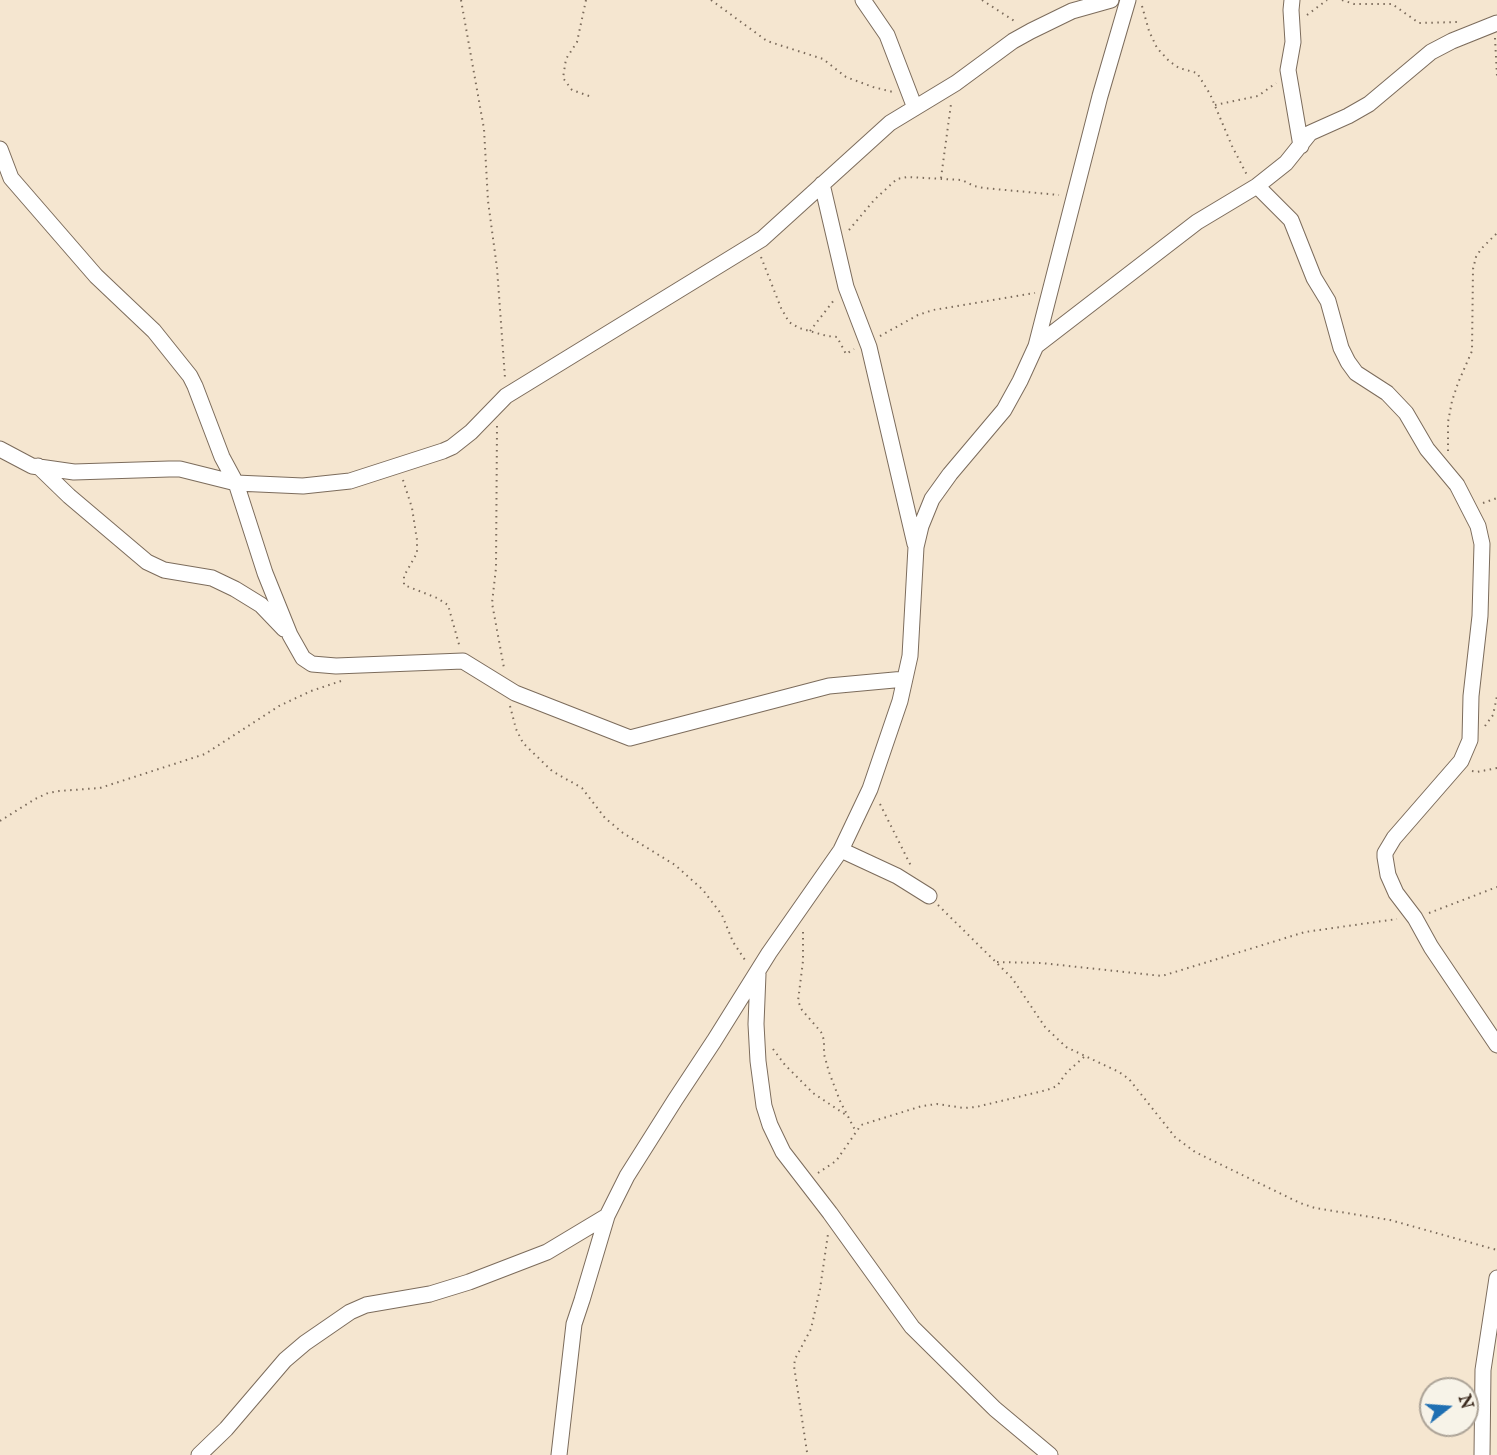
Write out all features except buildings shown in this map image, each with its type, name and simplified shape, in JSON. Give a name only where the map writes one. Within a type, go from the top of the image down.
[{"type":"street","points":[[863,0],[887,35],[913,102]]},
{"type":"street","points":[[0,449],[32,466],[74,472],[180,469],[236,483],[303,486],[350,482],[452,447],[471,432],[501,401],[755,243],[913,102],[952,86],[1013,41],[1031,31],[1072,11],[1111,0]]},
{"type":"street","points":[[559,1455],[573,1324],[607,1216],[627,1176],[769,953],[841,850],[870,789],[900,701],[905,679],[912,627],[916,547],[921,526],[932,499],[1004,410],[1036,346],[1100,96],[1128,0]]},
{"type":"street","points":[[1292,0],[1293,42],[1288,74],[1301,146]]},
{"type":"street","points":[[1036,346],[1197,222],[1257,186],[1286,163],[1310,133],[1369,104],[1431,52],[1496,23]]},
{"type":"street","points":[[0,149],[11,178],[96,276],[154,331],[195,386],[222,457],[236,483],[265,573],[290,635],[303,658],[312,664],[336,666],[463,661],[508,689],[630,738],[829,686],[905,679]]},
{"type":"street","points":[[822,184],[846,287],[867,343],[916,547]]},
{"type":"street","points":[[1257,186],[1291,220],[1311,271],[1328,301],[1341,348],[1348,362],[1356,373],[1387,393],[1406,413],[1427,449],[1453,480],[1478,526],[1482,544],[1480,621],[1471,696],[1470,740],[1461,760],[1394,838],[1385,852],[1388,875],[1396,892],[1497,1045]]},
{"type":"street","points":[[38,466],[69,496],[147,562],[164,570],[212,578],[235,589],[261,604],[290,635]]},
{"type":"street","points":[[841,850],[897,876],[928,896]]},
{"type":"street","points":[[758,973],[757,1042],[764,1106],[783,1152],[912,1327],[995,1409],[1050,1455]]},
{"type":"street","points":[[199,1455],[226,1429],[285,1360],[350,1312],[375,1303],[446,1290],[547,1252],[607,1216]]},
{"type":"street","points":[[1482,1455],[1483,1370],[1497,1278]]},
{"type":"path","points":[[461,0],[484,129],[488,201],[497,268],[501,401],[496,568],[492,603],[512,716],[523,743],[552,771],[582,788],[605,818],[623,833],[675,866],[703,890],[722,915],[742,958],[758,973]]},
{"type":"path","points":[[586,0],[577,42],[566,59],[563,78],[572,90],[592,97]]},
{"type":"path","points":[[711,0],[767,41],[823,60],[846,77],[913,102]]},
{"type":"path","points":[[982,0],[1031,31]]},
{"type":"path","points":[[1140,0],[1149,31],[1157,48],[1174,64],[1197,73],[1215,106],[1244,171],[1257,186]]},
{"type":"path","points":[[1292,29],[1318,5],[1327,0]]},
{"type":"path","points":[[1342,0],[1354,4],[1392,4],[1419,23],[1466,20]]},
{"type":"path","points":[[1496,23],[1497,76]]},
{"type":"path","points":[[1215,106],[1258,96],[1288,74]]},
{"type":"path","points":[[941,178],[950,121],[952,86]]},
{"type":"path","points":[[836,242],[875,199],[897,179],[907,177],[963,180],[984,188],[1074,196]]},
{"type":"path","points":[[1453,480],[1448,446],[1448,422],[1458,383],[1472,351],[1473,269],[1481,249],[1497,233]]},
{"type":"path","points":[[755,243],[781,309],[789,322],[799,328],[837,337],[846,354],[897,326],[933,310],[1050,290]]},
{"type":"path","points":[[810,331],[846,287]]},
{"type":"path","points":[[398,466],[412,508],[417,540],[417,553],[404,576],[404,585],[437,598],[448,605],[458,635],[463,661]]},
{"type":"path","points":[[0,821],[48,793],[100,788],[138,774],[162,770],[205,754],[279,706],[311,691],[349,679]]},
{"type":"path","points":[[1461,760],[1473,771],[1497,768]]},
{"type":"path","points":[[870,789],[883,809],[914,872]]},
{"type":"path","points":[[997,962],[1041,963],[1162,976],[1305,932],[1382,920],[1415,918],[1497,887]]},
{"type":"path","points":[[928,896],[997,962],[1017,985],[1045,1027],[1066,1047],[1129,1079],[1170,1131],[1195,1152],[1300,1203],[1315,1208],[1390,1220],[1497,1250]]},
{"type":"path","points":[[802,905],[803,961],[798,1001],[802,1010],[821,1032],[829,1072],[840,1101],[856,1131]]},
{"type":"path","points":[[773,1049],[785,1065],[813,1093],[848,1117]]},
{"type":"path","points":[[805,1181],[836,1161],[861,1125],[922,1106],[937,1104],[964,1108],[976,1107],[1047,1090],[1057,1086],[1067,1072],[1085,1056]]},
{"type":"path","points":[[807,1452],[794,1366],[795,1359],[811,1329],[820,1289],[830,1213]]}]
